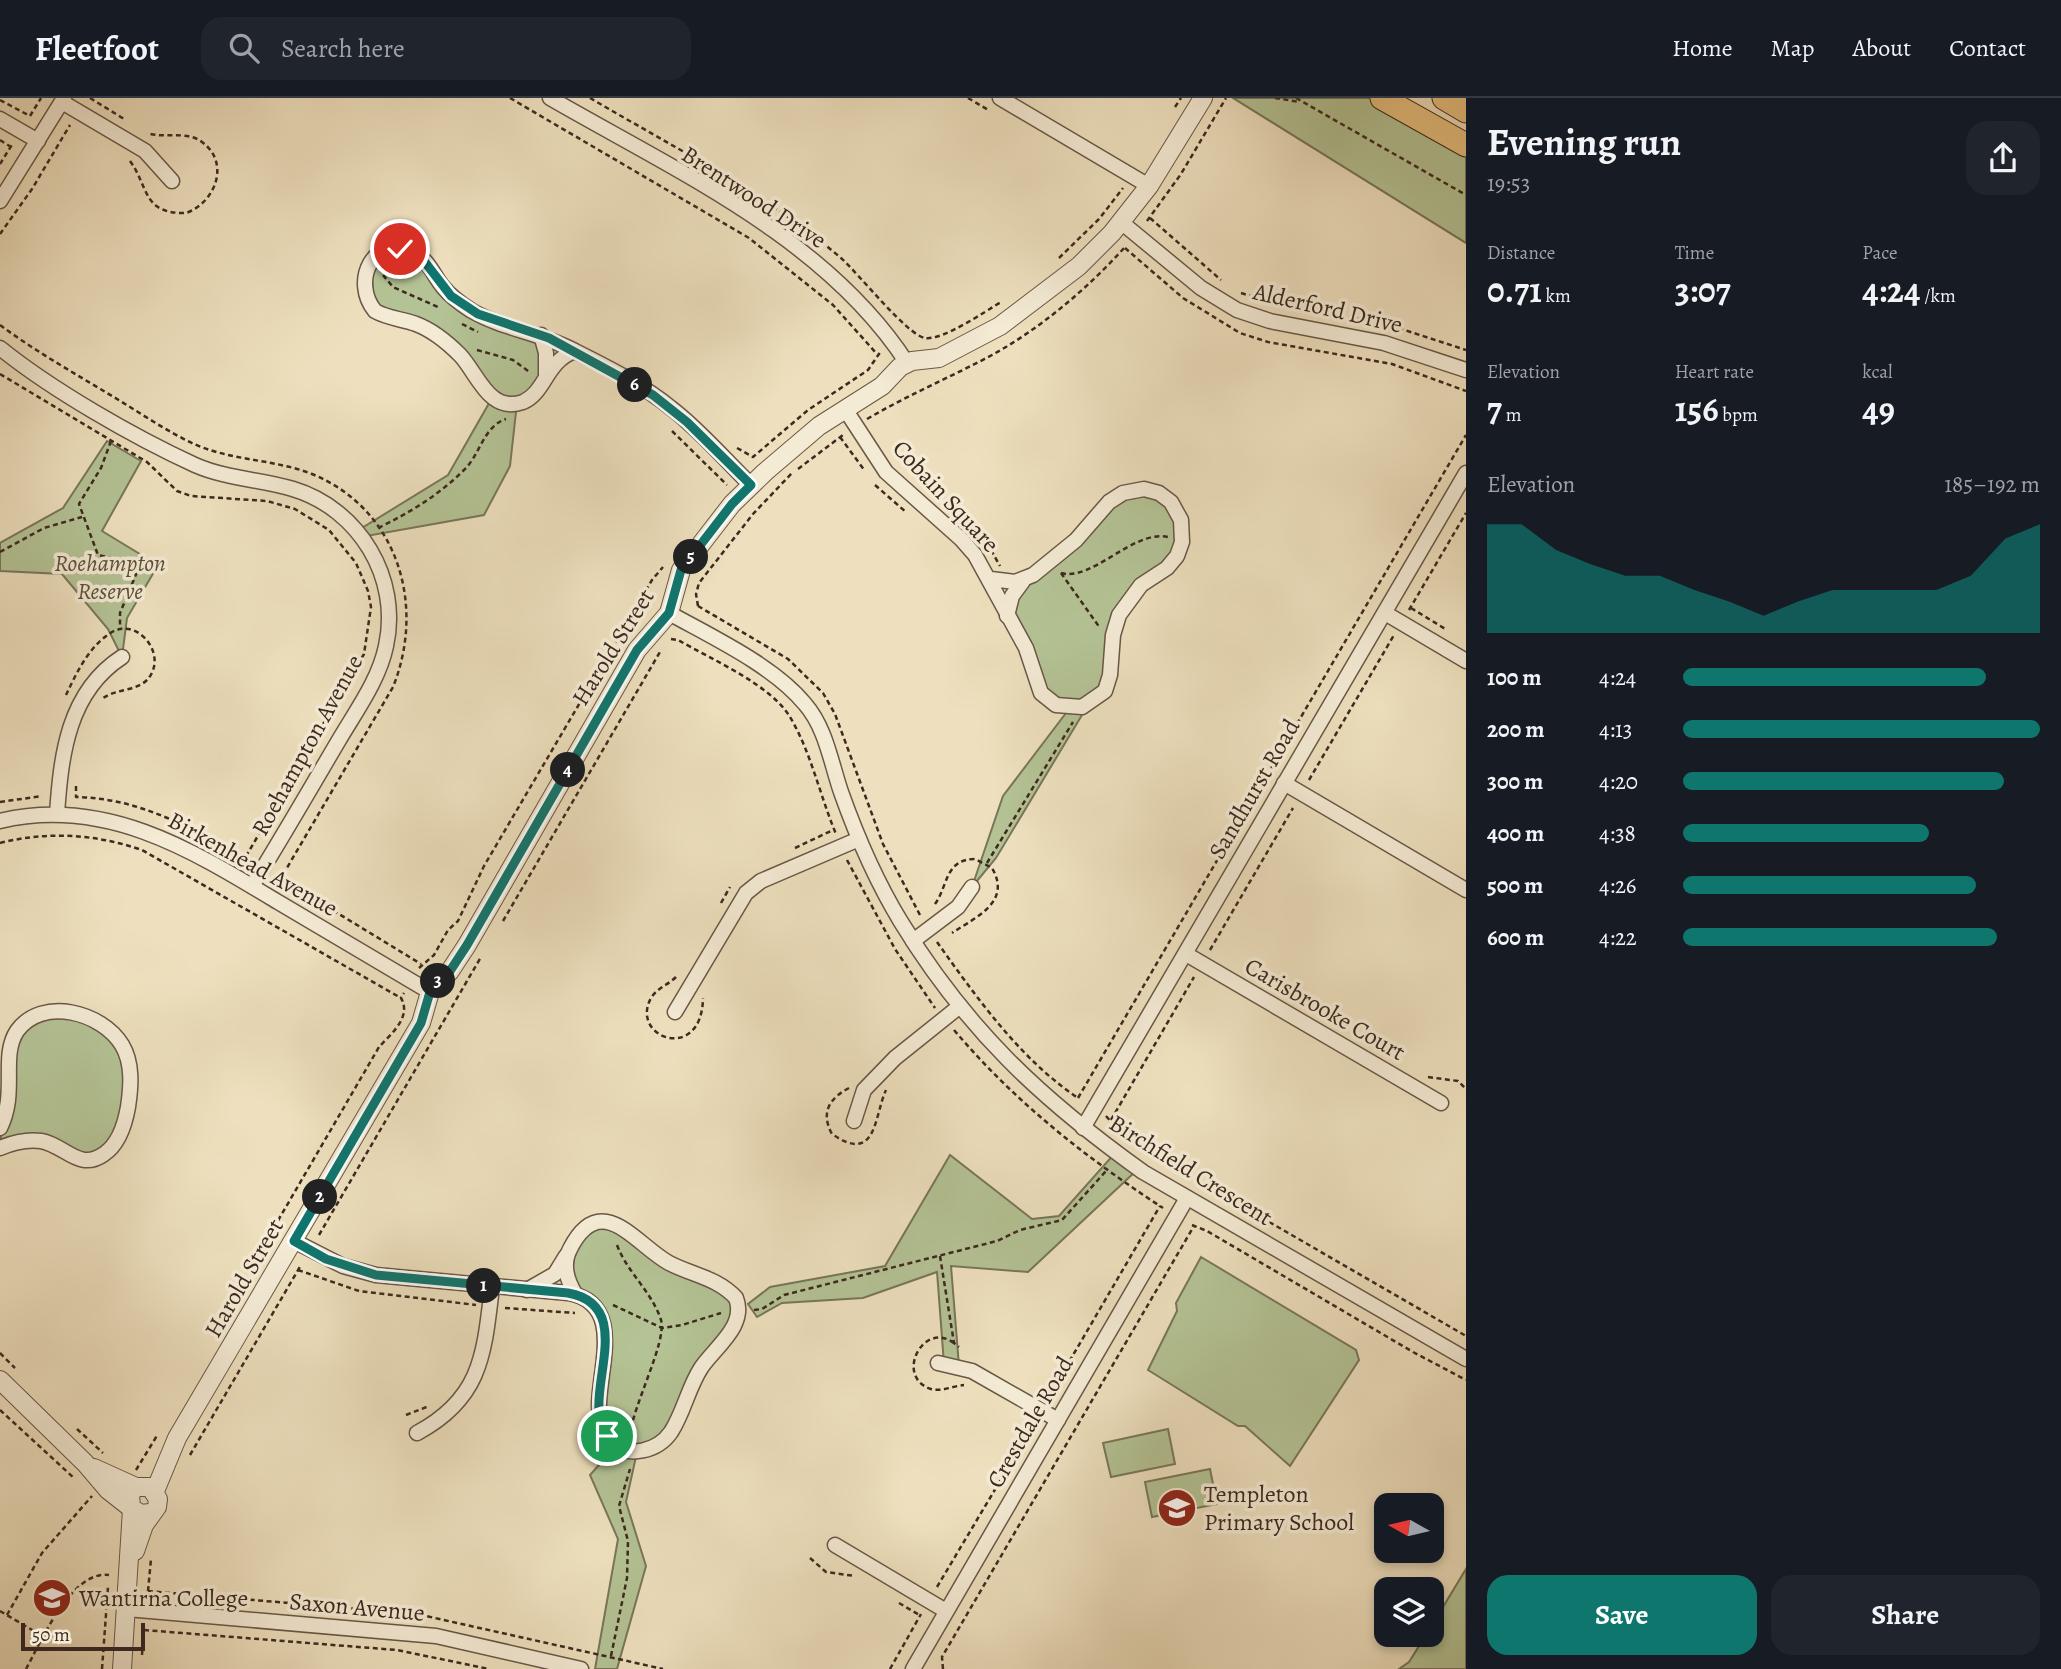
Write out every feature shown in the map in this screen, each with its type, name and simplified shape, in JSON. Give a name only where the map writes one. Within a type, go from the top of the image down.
[{"type":"main road","points":[[1382,98],[1466,145]]},
{"type":"main road","points":[[1444,98],[1466,111]]},
{"type":"street","name":"Brentwood Drive","points":[[551,98],[729,203],[805,255],[870,313],[907,363]]},
{"type":"street","points":[[1000,98],[1149,186]]},
{"type":"street","points":[[907,363],[939,358],[1011,319],[1079,266],[1121,222],[1149,186],[1203,98]]},
{"type":"street","points":[[0,201],[63,100],[145,150],[172,181]]},
{"type":"street","points":[[0,119],[38,141]]},
{"type":"street","name":"Alderford Drive","points":[[1121,222],[1201,288],[1237,310],[1270,321],[1384,343],[1466,370]]},
{"type":"street","points":[[575,351],[559,359],[542,375],[529,398],[504,404],[489,396],[461,357],[425,328],[375,311],[363,285],[363,275],[372,258],[392,249],[416,253],[426,262],[443,289],[461,304],[489,319],[541,335],[575,351],[672,408],[751,485]]},
{"type":"street","points":[[541,335],[546,353],[542,375]]},
{"type":"street","name":"Roehampton Avenue","points":[[0,348],[47,381],[178,457],[220,474],[293,489],[325,503],[353,527],[381,568],[387,589],[389,626],[379,667],[253,886]]},
{"type":"street","name":"Harold Street","points":[[141,1484],[169,1435],[294,1241],[421,1023],[430,992],[450,971],[467,945],[637,650],[669,613],[681,570],[732,504],[751,485],[802,439],[882,386],[907,363]]},
{"type":"street","name":"Cobain Square","points":[[845,409],[886,472],[961,539],[991,579],[1007,616],[1026,648],[1037,684],[1045,698],[1056,705],[1076,709]]},
{"type":"street","name":"Sandhurst Road","points":[[1083,1128],[1466,473]]},
{"type":"street","points":[[1007,616],[1012,596],[1023,581],[1076,540],[1114,497],[1130,491],[1151,490],[1171,502],[1181,520],[1182,542],[1173,563],[1141,585],[1130,597],[1119,615],[1105,691],[1094,701],[1076,709]]},
{"type":"street","name":"Cobain Square","points":[[991,579],[1023,581]]},
{"type":"street","name":"Birchfield Crescent","points":[[669,613],[781,680],[806,704],[818,724],[859,839],[883,890],[913,941],[960,1006],[1006,1060],[1083,1128],[1143,1172],[1466,1359]]},
{"type":"street","points":[[1385,613],[1466,661]]},
{"type":"street","points":[[57,814],[64,749],[77,707],[98,676],[122,657]]},
{"type":"street","points":[[1284,783],[1466,890]]},
{"type":"street","name":"Birkenhead Avenue","points":[[0,821],[20,816],[57,814],[98,817],[150,832],[253,886],[430,992]]},
{"type":"street","points":[[675,1012],[746,893],[761,881],[859,839]]},
{"type":"street","points":[[913,941],[958,907],[972,887]]},
{"type":"street","name":"Carisbrooke Court","points":[[1185,954],[1441,1103]]},
{"type":"street","points":[[854,1121],[864,1090],[895,1058],[960,1006]]},
{"type":"street","points":[[0,1128],[10,1105],[9,1047],[18,1028],[28,1020],[43,1012],[77,1014],[104,1027],[122,1044],[130,1073],[127,1111],[120,1133],[105,1154],[94,1159],[73,1158],[52,1145],[29,1140],[0,1148]]},
{"type":"street","name":"Crestdale Road","points":[[913,1669],[1187,1198]]},
{"type":"street","points":[[294,1241],[360,1272],[522,1291],[576,1295],[595,1308],[604,1325],[598,1408],[610,1442],[630,1452],[651,1448],[672,1430],[696,1374],[733,1327],[738,1303],[722,1286],[663,1259],[633,1233],[614,1224],[591,1223],[579,1234],[555,1274],[522,1291]]},
{"type":"street","points":[[567,1255],[567,1276],[576,1295]]},
{"type":"street","points":[[417,1433],[452,1409],[477,1374],[485,1348],[492,1287]]},
{"type":"street","points":[[939,1363],[972,1371],[1058,1420]]},
{"type":"street","points":[[0,1380],[85,1463],[108,1490],[141,1514],[150,1513]]},
{"type":"street","points":[[85,1463],[141,1484],[158,1503],[150,1513],[130,1569]]},
{"type":"street","points":[[122,1669],[130,1569],[130,1494],[141,1484]]},
{"type":"street","points":[[835,1545],[946,1611]]},
{"type":"street","name":"Saxon Avenue","points":[[127,1609],[436,1636],[581,1669]]},
{"type":"path","points":[[0,100],[30,116],[41,98]]},
{"type":"path","points":[[510,98],[749,238],[834,305],[877,354]]},
{"type":"path","points":[[1226,98],[1181,174],[1148,220],[1227,285]]},
{"type":"path","points":[[1275,98],[1303,103]]},
{"type":"path","points":[[1296,98],[1466,195]]},
{"type":"path","points":[[0,234],[32,189],[70,126]]},
{"type":"path","points":[[0,140],[11,147],[0,164]]},
{"type":"path","points":[[1058,259],[1099,219],[1123,188]]},
{"type":"path","points":[[372,258],[393,287],[444,310]]},
{"type":"path","points":[[1234,289],[1274,303],[1418,332],[1466,350]]},
{"type":"path","points":[[904,334],[910,329],[919,337],[934,338],[1011,296]]},
{"type":"path","points":[[461,324],[475,332],[485,329]]},
{"type":"path","points":[[0,325],[195,444],[229,457],[297,469],[327,481],[359,505],[378,528],[399,566],[406,597],[408,632],[400,669],[393,687],[281,878]]},
{"type":"path","points":[[461,357],[476,350],[495,352],[542,375]]},
{"type":"path","points":[[0,374],[147,462],[164,481],[184,494],[267,501],[310,517],[339,540],[356,564],[366,584],[370,624],[364,654],[245,858]]},
{"type":"path","points":[[869,417],[876,428]]},
{"type":"path","points":[[378,528],[436,495],[466,468],[493,426],[508,418]]},
{"type":"path","points":[[668,427],[727,486],[723,491]]},
{"type":"path","points":[[937,942],[973,993],[1002,1027],[1033,1060],[1079,1099],[1466,435]]},
{"type":"path","points":[[698,606],[696,594],[699,583],[753,514],[791,474],[840,437]]},
{"type":"path","points":[[111,441],[102,467],[80,498],[82,517],[97,555],[129,562],[137,572],[120,613],[120,629]]},
{"type":"path","points":[[936,495],[972,526],[1000,566],[1006,569]]},
{"type":"path","points":[[1455,635],[1411,608],[1466,513]]},
{"type":"path","points":[[0,552],[44,528],[82,517]]},
{"type":"path","points":[[1061,573],[1075,573],[1156,536],[1182,542]]},
{"type":"path","points":[[275,875],[421,964],[432,958],[448,930],[458,921],[484,866],[652,580],[666,563]]},
{"type":"path","points":[[1055,565],[1112,645]]},
{"type":"path","points":[[1310,780],[1394,635]]},
{"type":"path","points":[[678,640],[753,684],[781,705],[797,732],[834,830]]},
{"type":"path","points":[[987,863],[1068,732],[1076,709]]},
{"type":"path","points":[[0,802],[43,796]]},
{"type":"path","points":[[76,797],[127,802],[162,814],[250,861]]},
{"type":"path","points":[[1211,950],[1295,805]]},
{"type":"path","points":[[0,843],[28,837],[71,835],[105,840],[142,850],[401,998],[405,1004],[403,1016],[393,1034],[379,1047],[276,1224],[258,1265]]},
{"type":"path","points":[[847,861],[883,929],[935,1007]]},
{"type":"path","points":[[1111,1120],[1195,975]]},
{"type":"path","points":[[401,998],[405,992]]},
{"type":"path","points":[[954,1031],[998,1082],[1106,1171],[1161,1207],[1048,1398]]},
{"type":"path","points":[[1424,1075],[1458,1081],[1466,1089]]},
{"type":"path","points":[[1106,1116],[1119,1131],[1182,1172],[1466,1336]]},
{"type":"path","points":[[750,1309],[762,1309],[784,1295],[940,1256],[1005,1238],[1020,1230],[1062,1220],[1106,1171]]},
{"type":"path","points":[[614,1224],[619,1249],[656,1309],[662,1328],[635,1409],[630,1440]]},
{"type":"path","points":[[943,1669],[942,1657],[1192,1225],[1207,1231],[1413,1352],[1466,1380]]},
{"type":"path","points":[[940,1256],[954,1343],[959,1347]]},
{"type":"path","points":[[188,1458],[301,1265]]},
{"type":"path","points":[[215,1336],[243,1288]]},
{"type":"path","points":[[471,1305],[472,1314]]},
{"type":"path","points":[[608,1306],[622,1307],[662,1328],[728,1312]]},
{"type":"path","points":[[503,1308],[562,1314],[583,1311]]},
{"type":"path","points":[[0,1353],[17,1371]]},
{"type":"path","points":[[406,1415],[437,1401]]},
{"type":"path","points":[[0,1410],[83,1487]]},
{"type":"path","points":[[72,1424],[113,1461]]},
{"type":"path","points":[[936,1590],[1033,1425]]},
{"type":"path","points":[[141,1484],[140,1466],[169,1435]]},
{"type":"path","points":[[611,1656],[627,1578],[628,1541],[619,1506],[630,1469]]},
{"type":"path","points":[[7,1615],[43,1553],[93,1495],[99,1500]]},
{"type":"path","points":[[147,1595],[151,1554]]},
{"type":"path","points":[[810,1558],[820,1569],[848,1573],[865,1582]]},
{"type":"path","points":[[26,1669],[66,1598],[97,1576],[109,1575],[102,1669]]},
{"type":"path","points":[[890,1669],[922,1614],[898,1602]]},
{"type":"path","points":[[0,1611],[44,1637]]},
{"type":"path","points":[[141,1656],[144,1628],[397,1650],[489,1669]]},
{"type":"green space","points":[[1233,98],[1378,98],[1466,149],[1466,243]]},
{"type":"green space","points":[[408,250],[451,296],[541,335],[546,374],[517,403],[510,466],[484,515],[361,537],[357,531],[448,475],[492,398],[446,343],[375,311],[370,261]]},
{"type":"green space","name":"Roehampton Reserve","points":[[107,441],[141,461],[102,531],[158,565],[127,618],[122,657],[108,629],[62,574],[0,571],[0,543],[63,508]]},
{"type":"green space","points":[[1123,493],[1166,497],[1182,542],[1124,606],[1110,675],[1088,705],[996,858],[972,887],[1003,796],[1069,709],[1050,702],[1009,603]]},
{"type":"green space","points":[[77,1014],[126,1052],[125,1122],[94,1159],[52,1145],[0,1148],[8,1058],[28,1020]]},
{"type":"green space","points":[[1115,1153],[1138,1169],[1028,1272],[951,1266],[959,1366],[944,1364],[937,1272],[863,1298],[782,1303],[757,1317],[748,1304],[770,1287],[885,1266],[950,1155],[1032,1219],[1059,1216]]},
{"type":"green space","points":[[597,1222],[655,1254],[714,1281],[738,1311],[676,1423],[637,1452],[626,1502],[646,1566],[617,1669],[595,1669],[618,1539],[590,1475],[615,1447],[600,1417],[604,1325],[571,1285],[566,1263]]},
{"type":"green space","points":[[1201,1257],[1356,1350],[1359,1360],[1290,1466],[1245,1426],[1238,1426],[1148,1370],[1177,1311],[1176,1303]]},
{"type":"green space","points":[[1168,1429],[1175,1464],[1111,1477],[1103,1443]]},
{"type":"green space","points":[[1210,1469],[1217,1504],[1152,1517],[1145,1482]]},
{"type":"green space","points":[[1466,1569],[1466,1669],[1399,1669],[1409,1662],[1418,1647],[1444,1647],[1444,1605]]},
{"type":"place","name":"Templeton Primary School","points":[[1177,1508]]},
{"type":"place","name":"Wantirna College","points":[[52,1598]]},
{"type":"route","points":[[400,249],[421,257],[443,289],[478,314],[549,338],[653,395],[672,408],[751,485],[732,504],[681,570],[672,608],[665,619],[649,632],[637,650],[467,945],[450,971],[436,982],[430,992],[425,1017],[294,1241],[326,1259],[360,1272],[539,1293],[568,1293],[590,1302],[601,1316],[606,1334],[598,1408],[607,1436]]}]
